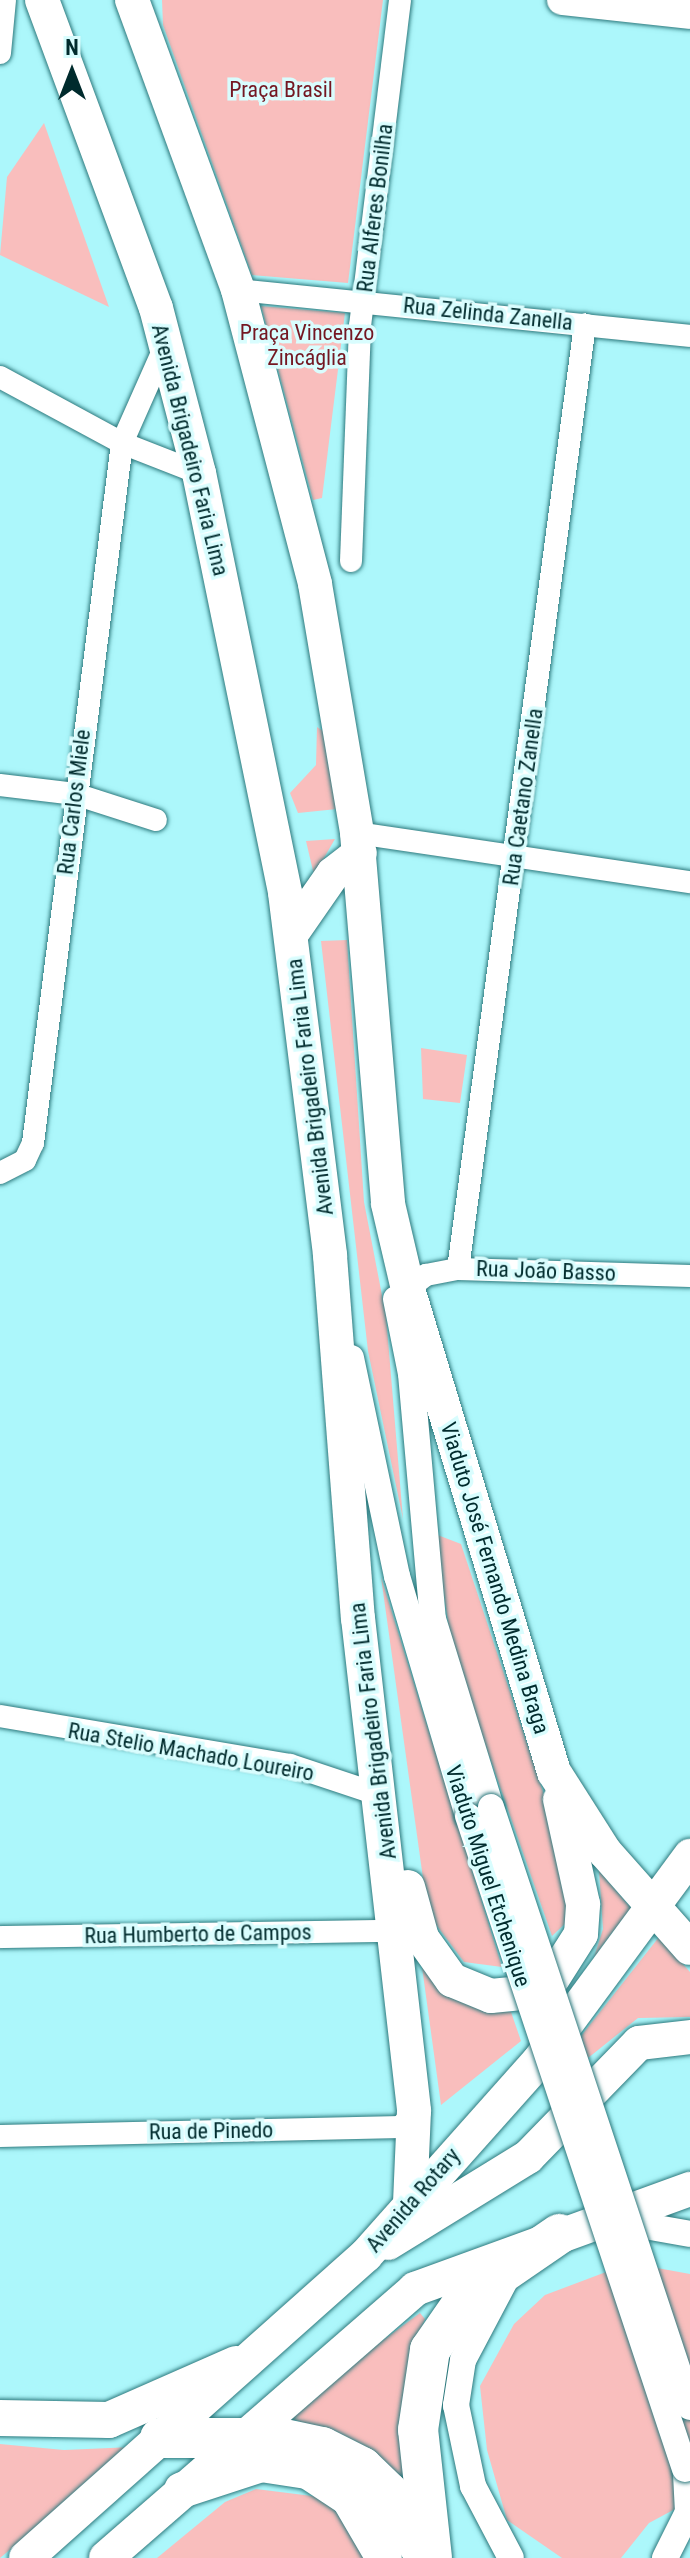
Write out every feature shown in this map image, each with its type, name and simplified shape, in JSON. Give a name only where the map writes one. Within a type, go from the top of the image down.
[{"type":"highway","points":[[432,2558],[418,2430],[423,2369],[466,2298],[520,2256],[559,2234]]},
{"type":"highway","points":[[0,2418],[109,2420],[236,2364]]},
{"type":"highway","points":[[160,2438],[294,2441],[362,2467],[388,2492],[426,2558]]},
{"type":"highway","points":[[182,2490],[261,2464],[308,2471],[349,2498],[384,2558]]},
{"type":"main road","name":"Avenida Brigadeiro Faria Lima","points":[[42,0],[165,346],[199,473],[292,933],[330,1256],[358,1618],[397,1931],[414,2111],[410,2203]]},
{"type":"main road","points":[[132,0],[238,290],[315,584],[369,842],[390,1221]]},
{"type":"main road","points":[[562,0],[690,14]]},
{"type":"main road","points":[[292,933],[333,874],[369,842]]},
{"type":"main road","name":"Viaduto José Fernando Medina Braga","points":[[390,1221],[554,1772],[605,1852],[690,1948]]},
{"type":"main road","points":[[380,1795],[433,1957],[472,1990],[508,1997],[553,1978],[581,1934],[583,1904],[554,1772]]},
{"type":"main road","name":"Avenida Rotary","points":[[26,2558],[91,2502],[236,2364],[366,2255],[539,2061],[690,1856]]},
{"type":"main road","points":[[366,2255],[519,2164],[639,2043],[690,2037]]},
{"type":"main road","points":[[106,2558],[235,2439],[415,2289],[559,2234],[690,2189]]},
{"type":"street","points":[[0,53],[5,0]]},
{"type":"street","name":"Rua Alferes Bonilha","points":[[351,561],[364,300],[400,0]]},
{"type":"street","name":"Rua Zelinda Zanella","points":[[238,290],[364,300],[690,336]]},
{"type":"street","name":"Rua Caetano Zanella","points":[[458,1269],[585,325]]},
{"type":"street","name":"Rua Carlos Miele","points":[[0,1173],[25,1160],[122,443],[165,346]]},
{"type":"street","points":[[0,377],[122,443],[199,473]]},
{"type":"street","points":[[0,785],[75,794],[156,820]]},
{"type":"street","points":[[369,842],[516,854],[690,882]]},
{"type":"street","name":"Viaduto Miguel Etchenique","points":[[390,1221],[390,1275],[411,1374],[423,1563],[479,1812],[687,2476],[688,2512],[665,2558]]},
{"type":"street","name":"Viaduto Miguel Etchenique","points":[[330,1256],[397,1576],[690,2407]]},
{"type":"street","name":"Rua João Basso","points":[[408,1289],[426,1275],[458,1269],[690,1276]]},
{"type":"street","name":"Rua Stelio Machado Loureiro","points":[[0,1716],[290,1765],[380,1795]]},
{"type":"street","name":"Rua Humberto de Campos","points":[[0,1937],[397,1931]]},
{"type":"street","name":"Rua de Pinedo","points":[[0,2136],[401,2127],[414,2111]]},
{"type":"street","points":[[603,2219],[690,2234]]},
{"type":"street","points":[[511,2558],[473,2486],[456,2405],[463,2360],[520,2256]]},
{"type":"green space","name":"Praça Brasil","points":[[162,0],[383,0],[348,283],[252,275],[163,25]]},
{"type":"green space","points":[[44,123],[109,307],[0,255],[7,177]]},
{"type":"green space","name":"Praça Vincenzo Zincáglia","points":[[261,306],[345,313],[322,498],[313,500]]},
{"type":"green space","points":[[317,727],[326,733],[337,809],[298,813],[290,793],[316,765]]},
{"type":"green space","points":[[335,839],[314,875],[306,841]]},
{"type":"green space","points":[[347,940],[364,1202],[386,1316],[403,1519],[368,1351],[321,941]]},
{"type":"green space","points":[[421,1048],[467,1055],[460,1103],[423,1099]]},
{"type":"green space","points":[[435,1534],[461,1544],[556,1831],[572,1917],[552,1936],[452,1649]]},
{"type":"green space","points":[[381,1577],[502,1967],[464,1962],[428,1914]]},
{"type":"green space","points":[[599,1871],[631,1908],[594,1957],[603,1929]]},
{"type":"green space","points":[[659,1937],[690,1972],[690,2017],[638,2018],[588,2058],[581,2036]]},
{"type":"green space","points":[[422,1967],[478,2007],[511,2012],[521,2041],[441,2105]]},
{"type":"green space","points":[[630,2263],[690,2274],[690,2501],[649,2523],[621,2558],[562,2558],[507,2520],[487,2450],[480,2386],[514,2324],[545,2295]]},
{"type":"green space","points":[[420,2313],[425,2319],[410,2357],[415,2498],[388,2464],[355,2441],[281,2415]]},
{"type":"green space","points":[[0,2444],[64,2450],[133,2447],[0,2558]]},
{"type":"green space","points":[[256,2489],[320,2497],[347,2514],[377,2558],[157,2558],[225,2502]]}]
